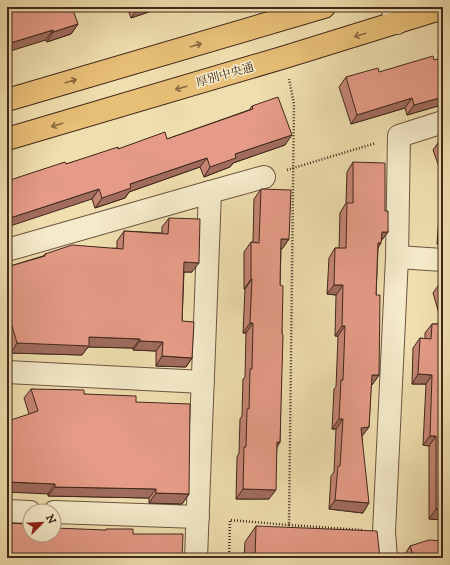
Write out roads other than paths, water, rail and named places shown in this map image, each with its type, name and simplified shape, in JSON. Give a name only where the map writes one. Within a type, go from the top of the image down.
[{"type":"main road","points":[[7,100],[324,7]]},
{"type":"main road","name":"厚別中央通","points":[[7,139],[285,58],[394,15],[443,8]]},
{"type":"street","points":[[386,558],[384,532],[398,257],[399,136],[443,122]]},
{"type":"street","points":[[7,250],[264,177]]},
{"type":"street","points":[[196,558],[210,192]]},
{"type":"street","points":[[398,257],[443,260]]},
{"type":"street","points":[[7,372],[203,382]]},
{"type":"street","points":[[7,511],[22,512]]},
{"type":"street","points":[[62,512],[198,517]]}]
